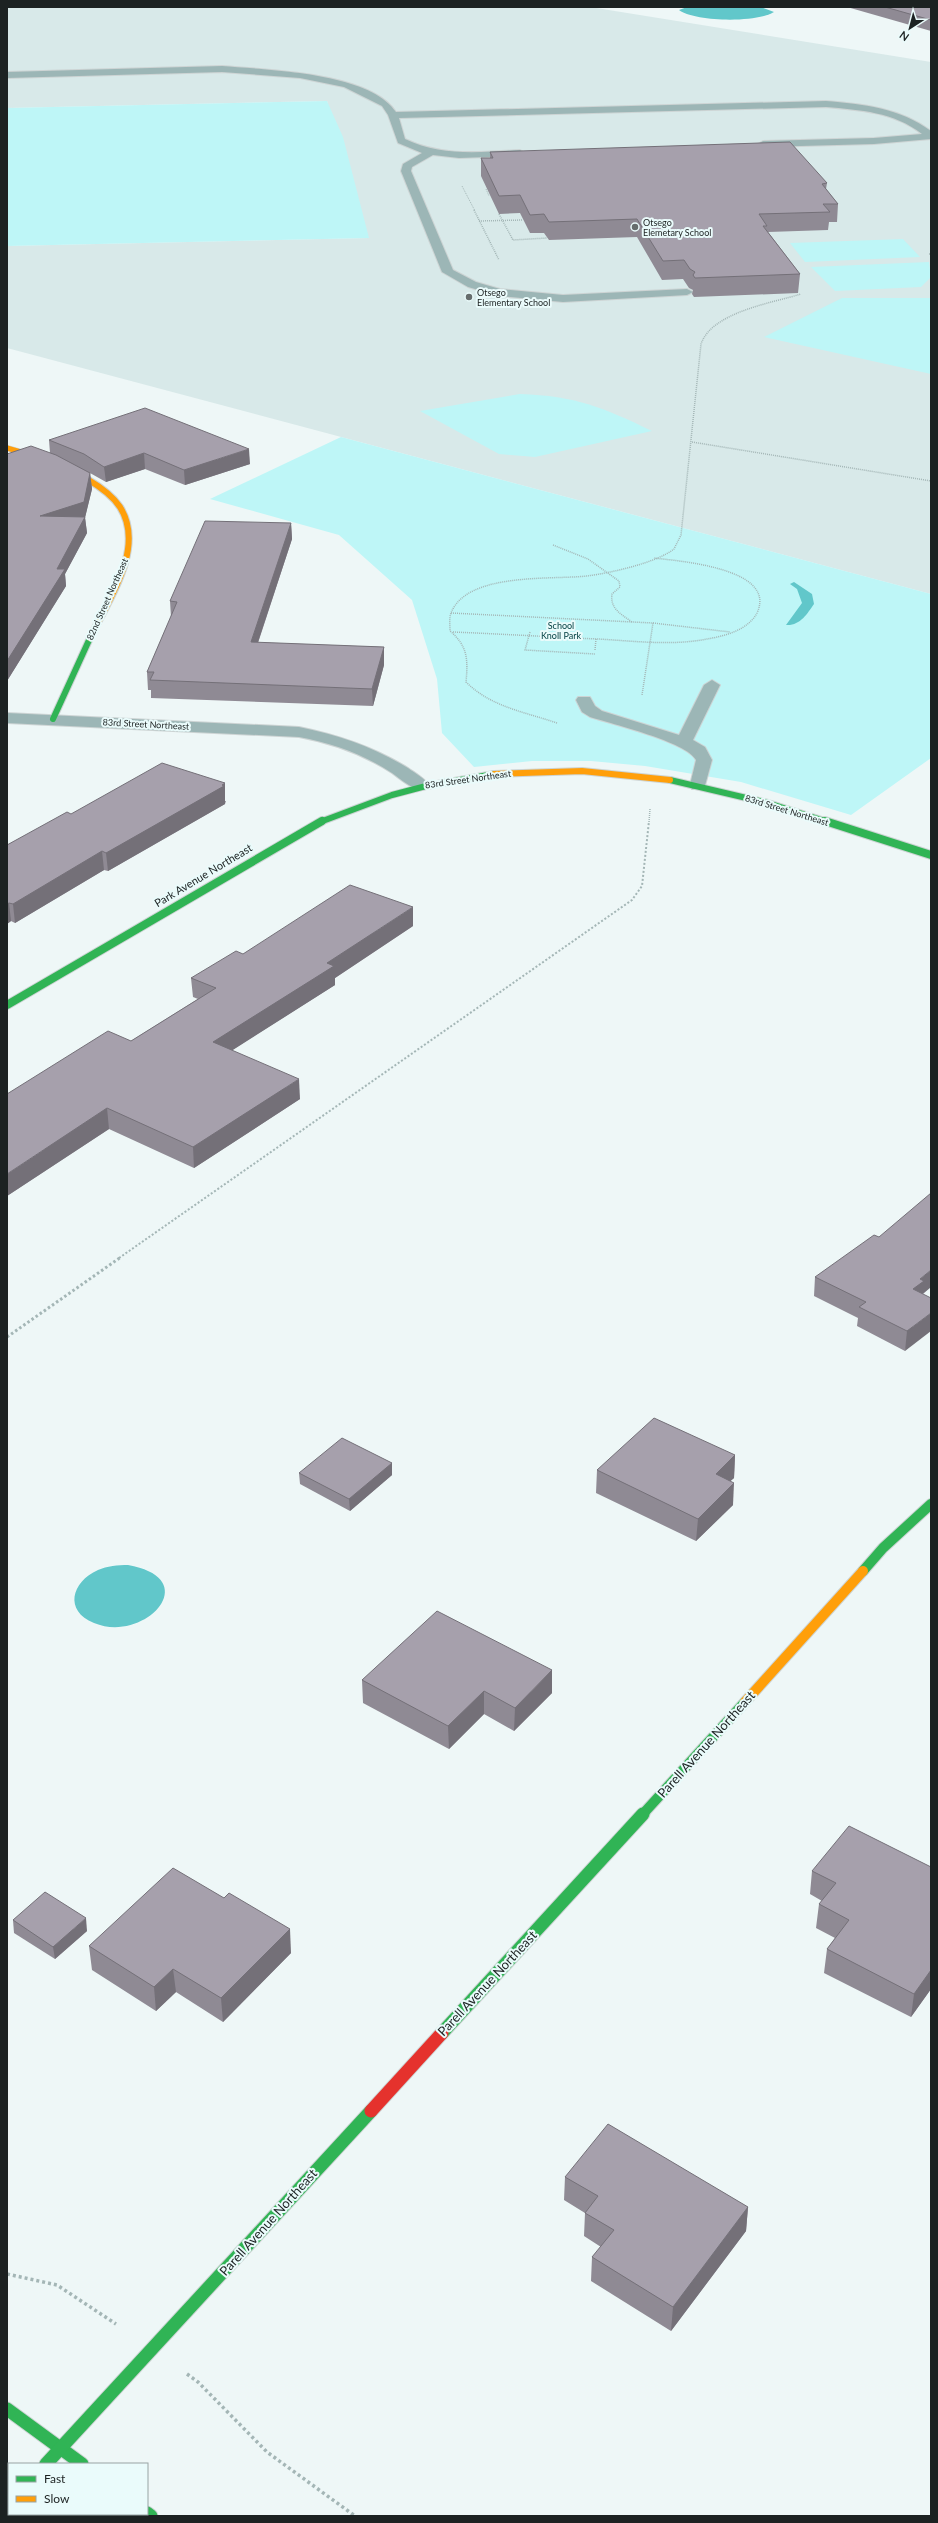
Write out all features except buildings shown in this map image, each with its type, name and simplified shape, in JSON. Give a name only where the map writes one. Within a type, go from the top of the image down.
[{"type":"street","points":[[7,75],[195,69],[276,72],[325,80],[363,91],[386,104],[393,115],[401,141],[410,146],[431,152],[454,154],[530,153]]},
{"type":"street","points":[[393,115],[826,104],[891,113],[917,123],[931,136]]},
{"type":"street","points":[[752,145],[874,141],[931,136]]},
{"type":"street","points":[[431,152],[411,162],[406,166],[406,171],[448,272],[471,286],[518,296],[549,298],[687,292]]},
{"type":"street","name":"82nd Street Northeast","points":[[7,448],[37,456],[96,484],[116,503],[129,524],[130,542],[125,562],[53,719]]},
{"type":"street","points":[[684,742],[712,686]]},
{"type":"street","points":[[584,700],[588,709],[596,714],[684,742],[699,750],[704,760],[698,785]]},
{"type":"street","name":"83rd Street Northeast","points":[[7,718],[300,732],[333,738],[361,748],[395,766],[421,785],[478,776],[536,771],[600,770],[698,785],[743,796],[931,855]]},
{"type":"street","name":"Park Avenue Northeast","points":[[7,1005],[325,819],[370,800],[421,785]]},
{"type":"street","name":"Parell Avenue Northeast","points":[[47,2463],[661,1795],[883,1548],[931,1504]]},
{"type":"street","points":[[7,2408],[81,2463]]},
{"type":"path","points":[[454,154],[449,160],[518,296]]},
{"type":"path","points":[[486,189],[489,196]]},
{"type":"path","points":[[499,214],[513,240],[547,238]]},
{"type":"path","points":[[479,221],[523,220]]},
{"type":"path","points":[[559,723],[492,701],[476,693],[466,682],[469,662],[467,651],[461,640],[450,630],[451,613],[460,600],[478,590],[498,583],[518,579],[586,576],[610,572],[654,558],[674,549],[681,535],[692,442],[701,344],[704,335],[711,327],[728,318],[801,294]]},
{"type":"path","points":[[692,442],[931,481]]},
{"type":"path","points":[[553,545],[586,556],[610,572],[619,581],[620,587],[612,594],[611,602],[616,611],[633,622]]},
{"type":"path","points":[[452,632],[650,642],[707,639],[732,632],[749,624],[756,616],[761,604],[758,592],[746,581],[717,568],[654,558]]},
{"type":"path","points":[[451,613],[682,624],[732,632]]},
{"type":"path","points":[[640,701],[653,623]]},
{"type":"path","points":[[530,632],[525,650],[595,654]]},
{"type":"path","points":[[595,650],[596,639]]},
{"type":"path","points":[[7,1337],[632,900],[642,886],[653,778]]},
{"type":"path","points":[[7,2274],[57,2285],[106,2317]]},
{"type":"path","points":[[198,2382],[267,2452],[355,2516]]},
{"type":"shaded area","name":"Otsego Elementary School","points":[[7,7],[590,7],[931,62],[931,594],[7,348],[7,246],[368,238],[327,101],[7,108]]},
{"type":"shaded area","points":[[687,7],[761,7],[774,12],[766,16],[754,18],[726,20],[698,17],[679,10]]},
{"type":"shaded area","points":[[794,582],[812,594],[814,604],[803,619],[795,624],[786,625],[802,603],[797,589],[790,584]]},
{"type":"shaded area","points":[[128,1565],[151,1572],[163,1583],[165,1595],[159,1607],[147,1618],[131,1625],[113,1627],[94,1623],[84,1618],[78,1611],[75,1604],[77,1589],[82,1582],[89,1575],[98,1570],[113,1566]]},
{"type":"green space","points":[[327,101],[343,137],[369,238],[7,246],[7,108]]},
{"type":"green space","points":[[903,239],[920,257],[805,262],[790,243]]},
{"type":"green space","points":[[929,262],[931,277],[921,287],[835,291],[811,267]]},
{"type":"green space","points":[[842,298],[931,298],[931,374],[764,337]]},
{"type":"green space","points":[[520,394],[557,397],[588,404],[618,415],[652,431],[535,457],[499,454],[420,411]]},
{"type":"green space","name":"School Knoll Park","points":[[341,437],[931,594],[931,758],[851,815],[741,782],[645,766],[591,761],[532,761],[474,767],[442,733],[437,679],[412,600],[339,535],[210,499]]},
{"type":"traffic: fast","points":[[53,719],[90,638]]},
{"type":"traffic: fast","points":[[7,1005],[325,819],[392,795],[426,786],[494,774]]},
{"type":"traffic: fast","points":[[670,780],[768,803],[931,855]]},
{"type":"traffic: fast","points":[[863,1571],[883,1548],[931,1504]]},
{"type":"traffic: fast","points":[[442,2033],[745,1702]]},
{"type":"traffic: fast","points":[[47,2463],[371,2111]]},
{"type":"traffic: fast","points":[[7,2409],[81,2463]]},
{"type":"traffic: slow","points":[[7,448],[45,459],[87,478],[105,491],[120,506],[128,523],[129,543],[127,555],[119,579],[90,638]]},
{"type":"traffic: slow","points":[[494,774],[538,771],[582,771],[626,774],[670,780]]},
{"type":"traffic: slow","points":[[745,1702],[863,1571]]},
{"type":"traffic: jam","points":[[371,2111],[442,2033]]},
{"type":"place","name":"Otsego Elemetary School","points":[[635,227]]},
{"type":"place","name":"Otsego Elementary School","points":[[469,297]]}]
